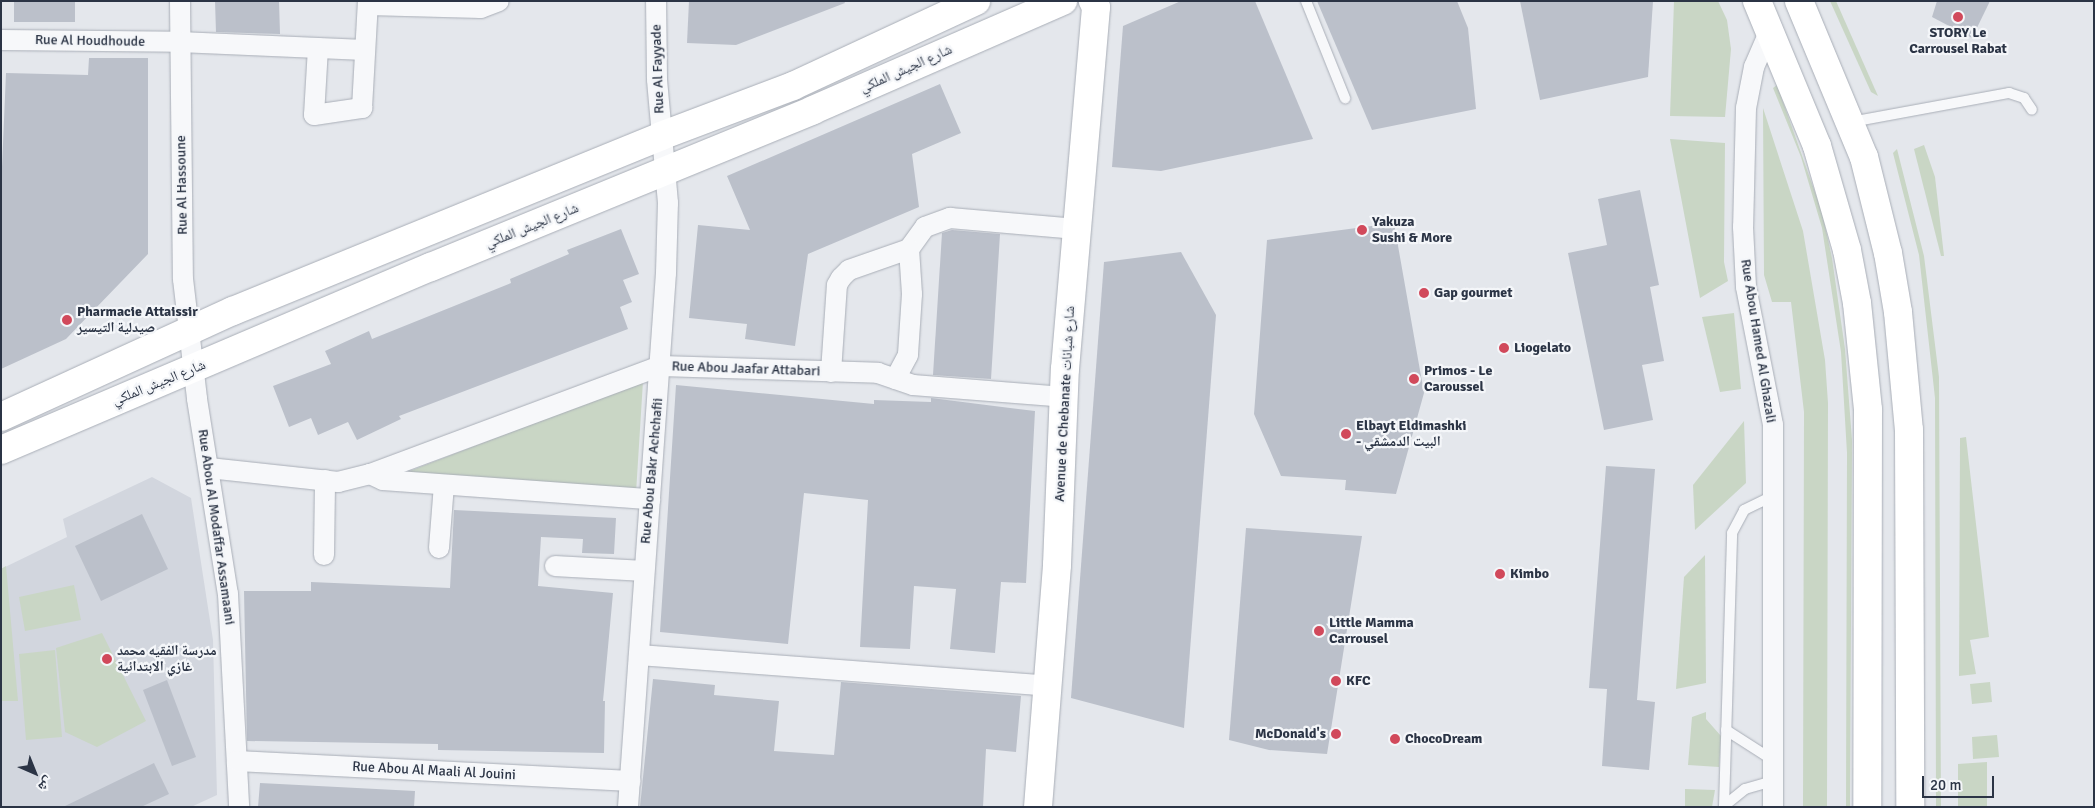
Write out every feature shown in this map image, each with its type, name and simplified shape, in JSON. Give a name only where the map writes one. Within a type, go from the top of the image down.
[{"type":"main road","points":[[1,417],[190,331],[661,136],[792,86],[976,1]]},
{"type":"main road","name":"شارع الجيش الملكي","points":[[1,450],[665,171],[1063,1]]},
{"type":"main road","name":"Avenue de Chebanate شارع شبانات","points":[[1038,807],[1049,686],[1064,397],[1096,7],[1093,1]]},
{"type":"main road","points":[[1757,1],[1817,146],[1834,198],[1847,250],[1864,356],[1868,464],[1867,807]]},
{"type":"main road","points":[[1799,1],[1852,122],[1888,253],[1905,371],[1909,440],[1910,807]]},
{"type":"street","name":"Rue Al Hassoune","points":[[180,1],[183,279],[196,368]]},
{"type":"street","points":[[318,48],[314,115],[362,108],[368,3],[481,8],[499,1]]},
{"type":"street","name":"Rue Al Fayyade","points":[[656,1],[661,136]]},
{"type":"street","name":"Rue Abou Hamed Al Ghazali","points":[[1770,30],[1754,67],[1746,108],[1743,227],[1746,287],[1773,425],[1773,807]]},
{"type":"street","name":"Rue Al Houdhoude","points":[[1,40],[179,42],[365,50]]},
{"type":"street","name":"Rue Abou Bakr Achchafii","points":[[628,807],[660,366],[668,203],[661,136]]},
{"type":"street","points":[[895,378],[908,355],[912,294],[909,249],[925,227],[950,218],[1077,229]]},
{"type":"street","name":"Rue Abou Jaafar Attabari","points":[[831,372],[837,285],[841,278],[848,270],[909,249]]},
{"type":"street","points":[[209,468],[325,480],[349,480],[370,474],[660,366]]},
{"type":"street","name":"Rue Abou Jaafar Attabari","points":[[660,366],[878,373],[913,385],[1064,397]]},
{"type":"street","name":"Rue Abou Al Modaffar Assamaani","points":[[196,368],[197,399],[228,594],[239,807]]},
{"type":"street","points":[[370,474],[383,480],[650,499]]},
{"type":"street","points":[[324,554],[325,480]]},
{"type":"street","points":[[439,548],[444,485]]},
{"type":"street","points":[[555,566],[644,571]]},
{"type":"street","points":[[639,655],[1049,686]]},
{"type":"street","name":"Rue Abou Al Maali Al Jouini","points":[[237,761],[630,781]]},
{"type":"lane","points":[[1306,1],[1345,98]]},
{"type":"lane","points":[[1852,122],[2009,93],[2024,98],[2032,110]]},
{"type":"lane","points":[[1724,806],[1732,533],[1744,510],[1773,496]]},
{"type":"lane","points":[[1726,730],[1773,760]]},
{"type":"lane","points":[[1724,806],[1745,789],[1773,782]]},
{"type":"shaded area","name":"مدرسة الفقيه محمد غازي الابتدائية","points":[[152,477],[191,498],[213,640],[217,795],[191,807],[1,807],[1,569],[67,537],[63,519]]},
{"type":"green space","points":[[1674,1],[1718,1],[1727,20],[1731,49],[1725,117],[1670,116]]},
{"type":"green space","points":[[1830,1],[1836,1],[1878,96],[1871,92]]},
{"type":"green space","points":[[1777,85],[1822,212],[1832,258],[1845,349],[1852,440],[1850,807],[1846,807],[1847,453],[1841,352],[1822,228],[1801,157],[1773,88]]},
{"type":"green space","points":[[1763,108],[1803,231],[1825,360],[1828,403],[1827,807],[1803,807],[1804,412],[1791,302],[1772,302],[1764,275]]},
{"type":"green space","points":[[1670,139],[1725,143],[1724,262],[1728,281],[1700,298]]},
{"type":"green space","points":[[1924,145],[1935,177],[1944,256],[1941,256],[1914,149]]},
{"type":"green space","points":[[1897,149],[1924,256],[1939,377],[1941,807],[1936,807],[1935,398],[1919,255],[1893,153]]},
{"type":"green space","points":[[1734,313],[1741,389],[1720,392],[1702,317]]},
{"type":"green space","points":[[643,381],[636,493],[394,477]]},
{"type":"green space","points":[[1744,421],[1746,483],[1695,530],[1693,485]]},
{"type":"green space","points":[[1966,437],[1989,637],[1970,640],[1976,674],[1959,676],[1960,438]]},
{"type":"green space","points":[[1705,555],[1706,683],[1676,689],[1684,577]]},
{"type":"green space","points":[[6,566],[18,701],[1,701],[1,569]]},
{"type":"green space","points":[[74,585],[81,620],[25,631],[19,597]]},
{"type":"green space","points":[[102,633],[146,721],[97,747],[65,732],[56,648]]},
{"type":"green space","points":[[55,650],[62,737],[26,740],[19,654]]},
{"type":"green space","points":[[1990,682],[1992,702],[1972,704],[1970,684]]},
{"type":"green space","points":[[1706,712],[1706,719],[1721,736],[1719,767],[1688,765],[1692,717]]},
{"type":"green space","points":[[1997,735],[1999,757],[1973,759],[1972,737]]},
{"type":"green space","points":[[1987,762],[1987,807],[1958,807],[1958,764]]},
{"type":"green space","points":[[1685,789],[1715,790],[1712,807],[1685,807]]},
{"type":"building","points":[[14,1],[75,1],[75,22],[14,22]]},
{"type":"building","points":[[215,1],[279,1],[280,34],[216,32]]},
{"type":"building","points":[[689,1],[844,1],[845,3],[736,45],[687,43]]},
{"type":"building","points":[[1181,1],[1255,1],[1313,139],[1161,171],[1112,167],[1123,26]]},
{"type":"building","points":[[1317,1],[1457,1],[1468,28],[1476,109],[1372,130]]},
{"type":"building","points":[[1520,1],[1653,1],[1648,77],[1540,100]]},
{"type":"building","name":"STORY Le Carrousel Rabat","points":[[1937,1],[1990,1],[1972,38],[1932,17]]},
{"type":"building","points":[[89,58],[148,58],[148,254],[66,339],[1,369],[1,190],[6,73],[88,75]]},
{"type":"building","points":[[940,84],[961,133],[912,154],[919,207],[808,254],[795,346],[745,339],[747,324],[689,318],[698,225],[750,230],[727,176]]},
{"type":"building","points":[[1640,190],[1659,285],[1650,287],[1664,361],[1642,365],[1653,420],[1604,430],[1568,253],[1607,245],[1598,199]]},
{"type":"building","points":[[1394,223],[1424,393],[1396,494],[1345,490],[1346,480],[1281,476],[1254,414],[1267,240]]},
{"type":"building","points":[[621,229],[639,274],[623,280],[632,302],[620,307],[628,329],[399,416],[401,419],[357,440],[348,422],[318,435],[311,418],[289,427],[273,386],[331,364],[325,351],[369,331],[372,339],[511,283],[510,279],[569,254],[567,250]]},
{"type":"building","points":[[952,230],[1000,234],[991,379],[933,375],[942,233]]},
{"type":"building","points":[[1181,252],[1216,315],[1184,728],[1071,698],[1104,262]]},
{"type":"building","points":[[676,385],[874,404],[874,400],[931,402],[931,398],[1035,411],[1026,583],[1001,582],[995,653],[950,649],[956,589],[914,586],[910,649],[860,647],[868,500],[804,493],[788,644],[660,632]]},
{"type":"building","points":[[1606,466],[1655,469],[1637,700],[1655,702],[1649,770],[1602,766],[1607,689],[1589,688]]},
{"type":"building","points":[[454,510],[616,518],[614,554],[582,553],[583,539],[541,537],[538,586],[613,593],[603,701],[605,701],[604,753],[438,750],[438,744],[247,741],[244,591],[311,591],[311,582],[450,588]]},
{"type":"building","points":[[142,514],[168,569],[101,601],[75,546]]},
{"type":"building","points":[[1246,528],[1362,536],[1327,754],[1269,750],[1229,740]]},
{"type":"building","points":[[653,679],[715,685],[714,695],[779,701],[774,751],[834,755],[841,682],[1021,696],[1016,752],[986,749],[983,807],[640,807]]},
{"type":"building","points":[[167,680],[196,757],[172,766],[143,690]]},
{"type":"building","points":[[154,763],[169,794],[141,807],[63,807]]},
{"type":"building","points":[[260,783],[415,791],[414,807],[258,807]]},
{"type":"place","name":"STORY Le Carrousel Rabat","points":[[1958,17]]},
{"type":"place","name":"Yakuza Sushi & More","points":[[1362,230]]},
{"type":"place","name":"Gap gourmet","points":[[1424,293]]},
{"type":"place","name":"Pharmacie Attaissir صيدلية التيسير","points":[[67,320]]},
{"type":"place","name":"Liogelato","points":[[1504,348]]},
{"type":"place","name":"Primos - Le Caroussel","points":[[1414,379]]},
{"type":"place","name":"Elbayt Eldimashki - البيت الدمشقي","points":[[1346,434]]},
{"type":"place","name":"Kimbo","points":[[1500,574]]},
{"type":"place","name":"Little Mamma Carrousel","points":[[1319,631]]},
{"type":"place","name":"مدرسة الفقيه محمد غازي الابتدائية","points":[[107,659]]},
{"type":"place","name":"KFC","points":[[1336,681]]},
{"type":"place","name":"McDonald's","points":[[1336,734]]},
{"type":"place","name":"ChocoDream","points":[[1395,739]]}]
